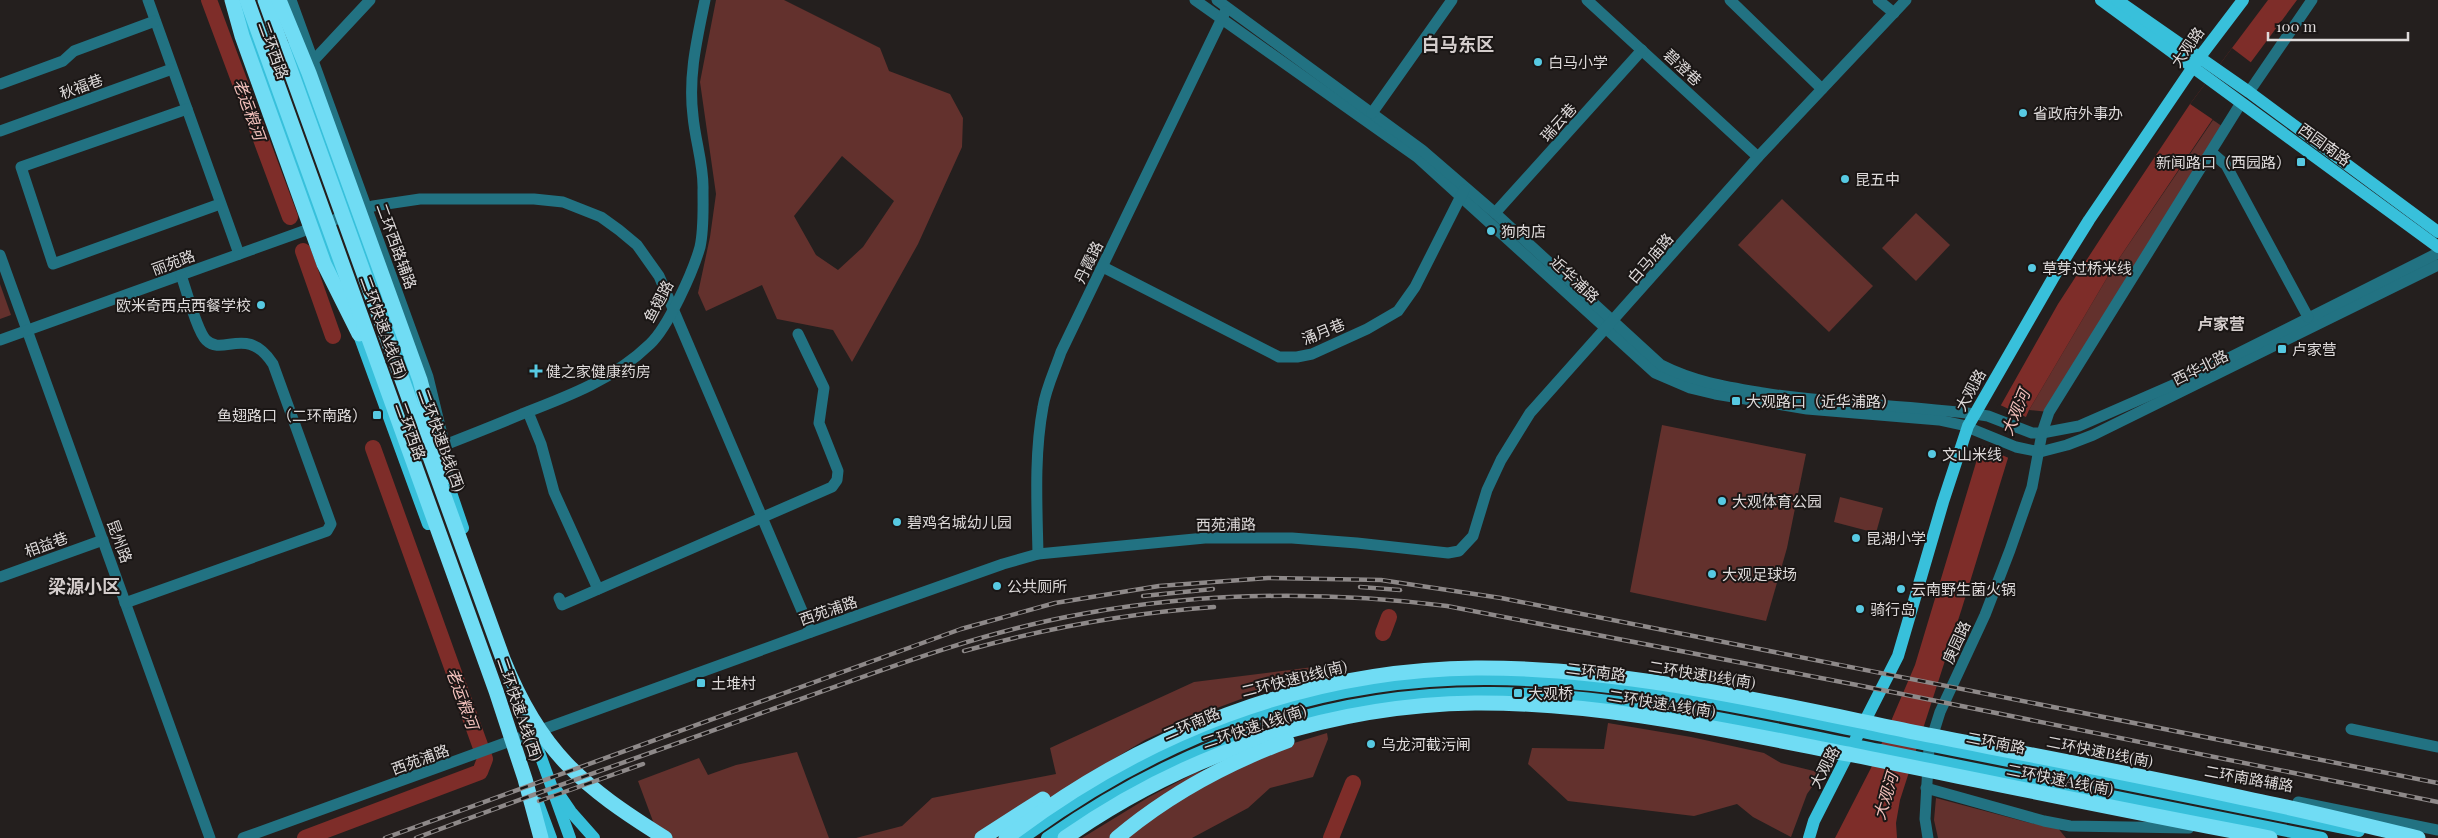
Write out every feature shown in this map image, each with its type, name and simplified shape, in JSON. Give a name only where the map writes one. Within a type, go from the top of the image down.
[{"type":"highway","points":[[232,0],[242,36],[324,264],[381,379],[407,454]]},
{"type":"highway","name":"二环快速A线(西)","points":[[247,0],[407,454],[510,730],[542,838]]},
{"type":"highway","name":"二环快速B线(西)","points":[[265,0],[511,680],[539,732],[561,759],[584,782],[624,812],[665,838]]},
{"type":"highway","points":[[279,0],[311,66],[423,389],[437,440],[459,538]]},
{"type":"highway","name":"二环快速B线(南)","points":[[1006,838],[1095,777],[1165,739],[1260,703],[1353,680],[1442,670],[1543,671],[1642,682],[1793,708],[2235,796],[2418,838]]},
{"type":"highway","name":"二环快速A线(南)","points":[[1065,838],[1157,782],[1241,746],[1333,720],[1427,706],[1477,703],[1540,706],[1659,720],[1786,742],[2270,838]]},
{"type":"highway","points":[[1118,838],[1149,813],[1190,786],[1260,751],[1344,723],[1427,706]]},
{"type":"highway","points":[[982,838],[1088,773],[1138,749],[1165,739]]},
{"type":"main road","name":"二环西路","points":[[238,0],[319,224],[542,814]]},
{"type":"main road","name":"二环西路","points":[[274,0],[358,211],[440,447],[456,507],[540,759]]},
{"type":"main road","points":[[2101,0],[2196,63]]},
{"type":"main road","points":[[2117,0],[2196,63]]},
{"type":"main road","name":"大观路","points":[[1809,838],[1814,821],[1898,656],[1948,484],[1968,426],[2056,273],[2196,63],[2243,0]]},
{"type":"main road","name":"西园南路","points":[[2196,63],[2216,69],[2241,94],[2438,247]]},
{"type":"main road","name":"西园南路","points":[[2196,63],[2208,80],[2241,94],[2438,232]]},
{"type":"main road","name":"二环南路","points":[[1023,838],[1100,786],[1146,760],[1194,738],[1285,706],[1388,685],[1476,679],[1560,683],[1694,701],[2396,838]]},
{"type":"main road","name":"二环南路","points":[[1047,838],[1130,785],[1199,751],[1289,720],[1351,705],[1390,699],[1476,693],[1568,698],[1684,713],[2322,838]]},
{"type":"main road","points":[[540,759],[570,838]]},
{"type":"main road","points":[[540,759],[563,801],[594,838]]},
{"type":"main road","points":[[542,814],[542,838]]},
{"type":"main road","points":[[542,814],[550,838]]},
{"type":"street","points":[[148,0],[238,254]]},
{"type":"street","name":"二环西路辅路","points":[[291,0],[358,211]]},
{"type":"street","points":[[311,66],[370,0]]},
{"type":"street","name":"鱼翅路","points":[[407,454],[440,447],[595,385],[624,366],[652,343],[674,308],[700,247],[704,184],[692,115],[691,81],[694,50],[705,0]]},
{"type":"street","name":"近华浦路","points":[[1195,0],[1495,213],[1610,325],[1655,373],[1690,388],[1807,409],[1939,420],[1968,426]]},
{"type":"street","name":"近华浦路","points":[[1217,0],[1229,3],[1422,150],[1463,191],[1610,325],[1661,365],[1692,380],[1806,400],[1975,414]]},
{"type":"street","points":[[1372,113],[1452,0]]},
{"type":"street","name":"碧澄巷","points":[[1587,0],[1758,157]]},
{"type":"street","points":[[1730,0],[1822,89]]},
{"type":"street","points":[[1878,0],[1894,13]]},
{"type":"street","name":"白马庙路","points":[[1448,553],[1458,551],[1473,536],[1487,490],[1501,460],[1530,413],[1758,157],[1906,0]]},
{"type":"street","name":"庚园路","points":[[1928,838],[1925,819],[1929,747],[1940,712],[1985,615],[2032,487],[2042,434],[2058,396],[2211,152],[2241,94],[2312,0]]},
{"type":"street","name":"丹霞路","points":[[1038,554],[1036,473],[1043,406],[1061,352],[1229,3]]},
{"type":"street","points":[[0,84],[63,61],[74,51],[155,21]]},
{"type":"street","name":"瑞云巷","points":[[1495,213],[1642,50]]},
{"type":"street","name":"秋福巷","points":[[0,131],[172,69]]},
{"type":"street","points":[[187,110],[21,167],[53,264],[220,204]]},
{"type":"street","points":[[2211,152],[2226,165],[2308,316]]},
{"type":"street","name":"涌月巷","points":[[1103,267],[1279,357],[1297,357],[1312,354],[1386,320],[1407,301],[1463,191]]},
{"type":"street","name":"丽苑路","points":[[0,340],[358,211],[420,199],[534,199],[563,202],[601,217],[637,245],[659,276],[811,632]]},
{"type":"street","name":"西华北路","points":[[1975,414],[1993,418],[2023,430],[2042,434],[2079,426],[2188,378],[2308,316],[2438,253]]},
{"type":"street","name":"昆州路","points":[[0,255],[210,838]]},
{"type":"street","name":"西华北路","points":[[1968,426],[2016,447],[2040,452],[2067,445],[2101,431],[2438,264]]},
{"type":"street","points":[[125,603],[327,531],[331,524],[329,513],[274,364],[265,351],[258,346],[247,343],[213,344],[206,340],[200,331],[181,275]]},
{"type":"street","points":[[559,598],[562,605],[763,519],[832,487],[837,480],[838,472],[819,423],[824,388],[798,334]]},
{"type":"street","points":[[528,412],[541,444],[554,492],[598,589]]},
{"type":"street","name":"西苑浦路","points":[[243,838],[811,632],[1003,564],[1038,554],[1205,538],[1292,538],[1448,553]]},
{"type":"street","name":"相益巷","points":[[0,578],[103,540]]},
{"type":"street","points":[[2351,729],[2438,747]]},
{"type":"street","name":"二环南路辅路","points":[[2052,770],[2207,785],[2438,830]]},
{"type":"street","points":[[2049,784],[2215,831],[2250,838]]},
{"type":"street","points":[[1926,788],[2044,821],[2070,826],[2172,827],[2215,831]]},
{"type":"shaded area","points":[[716,0],[784,0],[880,48],[889,71],[950,94],[963,118],[962,147],[918,244],[852,362],[833,330],[777,319],[762,285],[706,311],[698,293],[710,237],[716,194],[700,82]],"holes":[[[842,156],[894,201],[863,247],[838,270],[816,255],[794,216]]]},
{"type":"shaded area","points":[[2213,120],[2229,131],[2049,412],[2029,410],[2114,266]]},
{"type":"shaded area","points":[[1782,199],[1873,286],[1829,332],[1738,245]]},
{"type":"shaded area","points":[[1916,213],[1950,245],[1916,281],[1882,248]]},
{"type":"shaded area","points":[[0,284],[11,315],[0,319]]},
{"type":"shaded area","name":"大观体育公园","points":[[1662,425],[1806,454],[1787,548],[1766,621],[1630,592]]},
{"type":"shaded area","points":[[1840,497],[1883,508],[1876,533],[1834,522]]},
{"type":"shaded area","points":[[1313,667],[1315,677],[1265,690],[1201,714],[1145,740],[1072,784],[995,838],[856,838],[902,826],[932,798],[1056,774],[1050,748],[1194,682]]},
{"type":"shaded area","points":[[1608,723],[1691,737],[1764,753],[1781,763],[1822,773],[1807,794],[1791,837],[1753,817],[1737,804],[1694,816],[1568,801],[1528,764],[1532,748],[1604,749]]},
{"type":"shaded area","points":[[1327,733],[1328,739],[1313,777],[1270,788],[1248,808],[1192,838],[1082,838],[1149,797],[1195,773]]},
{"type":"shaded area","points":[[797,752],[829,838],[650,838],[657,832],[638,781],[699,758],[708,775],[736,765]]},
{"type":"shaded area","points":[[1936,798],[2030,823],[2057,827],[2066,838],[1938,838],[1934,820]]},
{"type":"water","name":"大观河","points":[[2268,0],[2297,0],[2251,62],[2114,266],[2029,410],[2008,458],[1900,800],[1896,823],[1897,838],[1835,838],[1871,768],[1915,665],[1981,446],[2001,405],[2058,304],[2108,227],[2190,104]]},
{"type":"pier","points":[[2232,48],[2253,64],[2215,121],[2190,104]]},
{"type":"pier","points":[[1998,404],[2028,418],[2011,459],[1979,445]]},
{"type":"waterway","name":"老运粮河","points":[[209,0],[290,217]]},
{"type":"waterway","name":"老运粮河","points":[[303,251],[333,336]]},
{"type":"waterway","name":"老运粮河","points":[[305,838],[480,772],[485,759],[373,448]]},
{"type":"waterway","points":[[1383,633],[1389,617]]},
{"type":"waterway","points":[[1331,838],[1353,783]]},
{"type":"railway","points":[[385,838],[961,629],[1055,603],[1159,586],[1268,578],[1381,580],[1501,598],[2438,783]]},
{"type":"railway","points":[[1360,587],[1400,590]]},
{"type":"railway","points":[[1143,596],[1213,589]]},
{"type":"railway","points":[[416,838],[885,669],[963,643],[1042,622],[1082,614],[1173,601],[1264,596],[1356,598],[1447,606],[1857,685],[2438,802]]},
{"type":"railway","points":[[964,651],[1026,635],[1119,617],[1214,607]]},
{"type":"railway","points":[[539,801],[643,764]]},
{"type":"place","name":"白马小学","points":[[1538,62]]},
{"type":"place","name":"省政府外事办","points":[[2023,113]]},
{"type":"place","name":"新闻路口（西园路）","points":[[2301,162]]},
{"type":"place","name":"昆五中","points":[[1845,179]]},
{"type":"place","name":"狗肉店","points":[[1491,231]]},
{"type":"place","name":"草芽过桥米线","points":[[2032,268]]},
{"type":"place","name":"欧米奇西点西餐学校","points":[[261,305]]},
{"type":"place","name":"卢家营","points":[[2282,349]]},
{"type":"place","name":"健之家健康药房","points":[[536,371]]},
{"type":"place","name":"大观路口（近华浦路）","points":[[1736,401]]},
{"type":"place","name":"鱼翅路口（二环南路）","points":[[377,415]]},
{"type":"place","name":"文山米线","points":[[1932,454]]},
{"type":"place","name":"大观体育公园","points":[[1722,501]]},
{"type":"place","name":"碧鸡名城幼儿园","points":[[897,522]]},
{"type":"place","name":"昆湖小学","points":[[1856,538]]},
{"type":"place","name":"大观足球场","points":[[1712,574]]},
{"type":"place","name":"公共厕所","points":[[997,586]]},
{"type":"place","name":"云南野生菌火锅","points":[[1901,589]]},
{"type":"place","name":"骑行岛","points":[[1860,609]]},
{"type":"place","name":"土堆村","points":[[701,683]]},
{"type":"place","name":"大观桥","points":[[1518,693]]},
{"type":"place","name":"乌龙河截污闸","points":[[1371,744]]},
{"type":"district","name":"白马东区","points":[[1458,44]]},
{"type":"district","name":"卢家营","points":[[2221,323]]},
{"type":"district","name":"梁源小区","points":[[84,586]]}]
